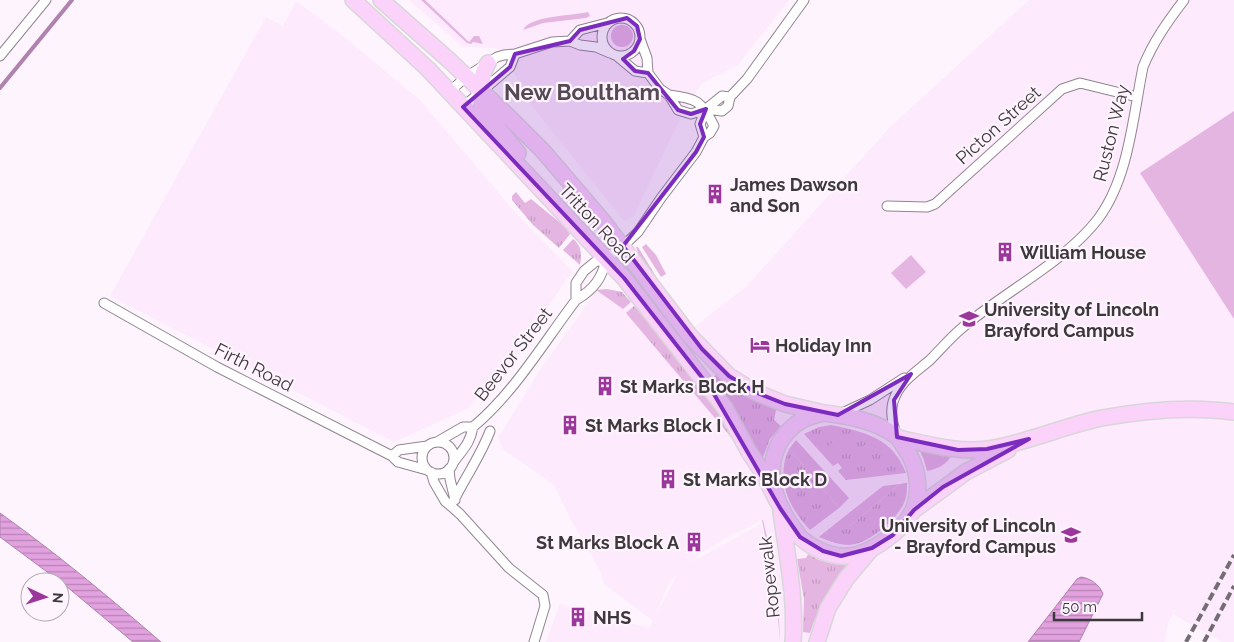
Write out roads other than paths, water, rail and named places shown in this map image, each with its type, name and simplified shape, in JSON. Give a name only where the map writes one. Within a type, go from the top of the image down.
[{"type":"main road","name":"Tritton Road","points":[[353,0],[428,69],[606,258],[676,343],[725,408],[763,473],[778,505]]},
{"type":"main road","name":"Tritton Road","points":[[381,0],[450,61],[543,151],[623,246],[690,336],[729,376],[755,392],[785,404],[831,414]]},
{"type":"main road","points":[[488,63],[483,74],[481,106],[538,176],[550,199]]},
{"type":"main road","points":[[1029,439],[966,472],[942,487],[914,510],[893,535],[872,548],[841,556],[823,552],[800,538],[778,505],[771,478],[775,454],[782,439],[797,424],[810,417],[831,414],[872,423],[897,437],[958,450],[987,449],[1102,418],[1169,409],[1234,412]]},
{"type":"main road","points":[[897,437],[908,452],[916,469],[918,488],[914,510]]},
{"type":"main road","name":"Ropewalk","points":[[778,505],[791,580],[793,642]]},
{"type":"main road","points":[[817,642],[828,608],[846,579],[872,548]]},
{"type":"street","points":[[0,56],[46,0]]},
{"type":"street","points":[[607,23],[602,36],[604,46],[635,71],[648,74],[669,95],[678,110],[691,114],[706,109],[722,111],[728,106],[730,97],[747,79],[804,0]]},
{"type":"street","name":"Ruston Way","points":[[831,414],[870,400],[911,374],[929,360],[962,328],[1071,247],[1098,219],[1116,187],[1131,136],[1137,97],[1147,58],[1165,24],[1184,0]]},
{"type":"street","points":[[570,40],[580,30],[607,23],[618,17],[631,20],[639,30],[640,39],[647,58],[648,74]]},
{"type":"street","points":[[449,92],[466,77],[504,55],[515,54],[552,42],[570,40],[580,45],[596,47],[613,54],[630,54],[637,48],[640,39]]},
{"type":"street","points":[[463,107],[510,67],[515,54]]},
{"type":"street","name":"Picton Street","points":[[886,206],[927,206],[935,204],[1062,89],[1080,83],[1137,97]]},
{"type":"street","points":[[669,95],[693,99],[706,109]]},
{"type":"street","name":"Beevor Street","points":[[576,300],[576,283],[584,271],[595,262],[606,258],[623,246],[638,232],[696,152],[704,137],[710,133],[714,126],[706,109]]},
{"type":"street","name":"Beevor Street","points":[[451,466],[463,452],[471,438],[473,427],[514,383],[576,300],[587,293],[604,272],[606,258]]},
{"type":"street","name":"Firth Road","points":[[104,303],[217,367],[392,456],[398,462],[429,471]]},
{"type":"street","name":"Ruston Way","points":[[897,437],[892,410],[894,400],[903,383],[911,374]]},
{"type":"street","name":"Beevor Street","points":[[437,442],[463,427],[473,427]]},
{"type":"street","points":[[454,500],[484,446],[490,430]]},
{"type":"street","points":[[392,456],[399,450],[427,446],[437,442],[447,446],[454,458],[450,479],[454,500],[460,514]]},
{"type":"street","points":[[427,446],[423,451],[423,465],[429,471],[445,501],[460,514],[509,568],[543,595],[545,606],[534,642]]},
{"type":"street","points":[[429,471],[439,474],[451,466]]},
{"type":"waterway","points":[[0,88],[72,0]]},
{"type":"railway","points":[[1186,642],[1234,555]]},
{"type":"railway","points":[[1204,642],[1234,586]]},
{"type":"place","name":"James Dawson and Son","points":[[715,194]]},
{"type":"place","name":"William House","points":[[1005,252]]},
{"type":"place","name":"University of Lincoln Brayford Campus","points":[[969,319]]},
{"type":"place","name":"Holiday Inn","points":[[760,345]]},
{"type":"place","name":"St Marks Block H","points":[[605,386]]},
{"type":"place","name":"St Marks Block I","points":[[570,425]]},
{"type":"place","name":"St Marks Block D","points":[[668,479]]},
{"type":"place","name":"University of Lincoln - Brayford Campus","points":[[1071,535]]},
{"type":"place","name":"St Marks Block A","points":[[694,542]]},
{"type":"place","name":"NHS","points":[[578,617]]},
{"type":"district","name":"New Boultham","points":[[582,92]]}]
